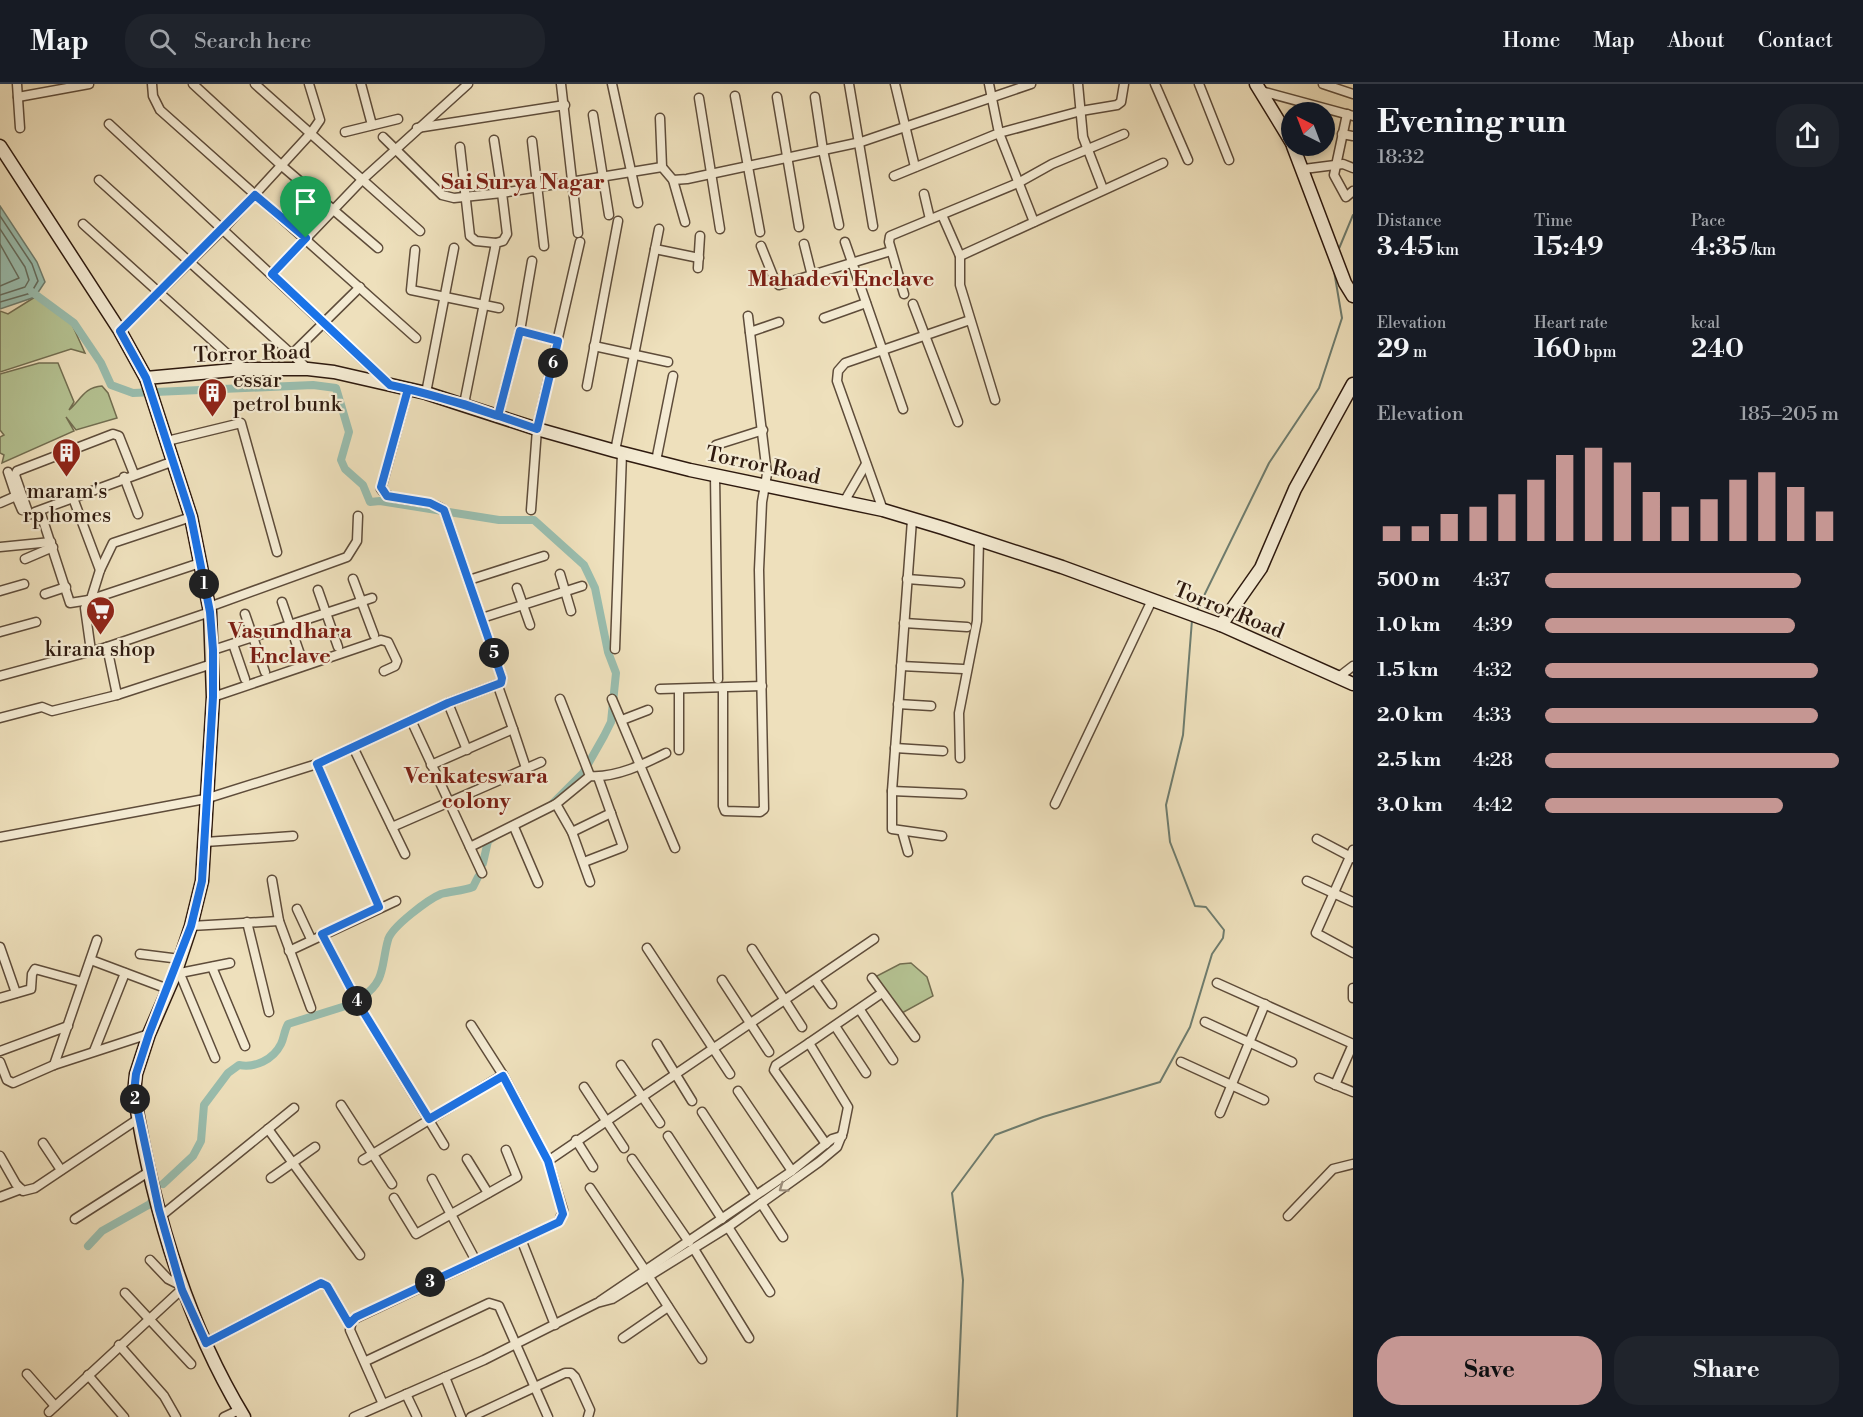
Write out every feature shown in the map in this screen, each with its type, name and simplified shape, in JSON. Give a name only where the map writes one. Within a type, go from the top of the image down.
[{"type":"street","points":[[17,84],[20,128]]},
{"type":"street","points":[[18,97],[89,84]]},
{"type":"street","points":[[152,84],[153,96],[160,110],[416,338]]},
{"type":"street","points":[[193,84],[282,166],[378,248]]},
{"type":"street","points":[[255,84],[420,231]]},
{"type":"street","points":[[120,331],[224,228],[311,133],[320,120],[309,84]]},
{"type":"street","points":[[361,84],[372,125]]},
{"type":"street","points":[[272,274],[362,180],[468,84]]},
{"type":"street","points":[[561,84],[574,181],[578,233]]},
{"type":"street","points":[[612,84],[629,173],[638,203]]},
{"type":"street","points":[[849,84],[861,142],[873,226]]},
{"type":"street","points":[[895,84],[915,167]]},
{"type":"street","points":[[989,84],[999,133],[1034,222]]},
{"type":"street","points":[[673,180],[861,142],[991,100],[1031,84]]},
{"type":"street","points":[[1078,84],[1087,151],[1103,189]]},
{"type":"street","points":[[894,176],[999,133],[1081,111],[1117,105],[1121,102],[1124,84]]},
{"type":"street","points":[[1155,84],[1188,160]]},
{"type":"street","points":[[1199,84],[1229,160]]},
{"type":"street","points":[[1323,84],[1353,94]]},
{"type":"street","points":[[1259,87],[1302,102]]},
{"type":"street","points":[[1259,87],[1281,123]]},
{"type":"street","points":[[735,96],[760,232]]},
{"type":"street","points":[[777,97],[799,227]]},
{"type":"street","points":[[815,97],[823,150],[839,225]]},
{"type":"street","points":[[699,98],[720,229]]},
{"type":"street","points":[[417,128],[565,105]]},
{"type":"street","points":[[1335,112],[1350,115],[1342,134],[1334,175],[1346,197],[1353,191]]},
{"type":"street","points":[[593,115],[609,215]]},
{"type":"street","points":[[660,118],[662,167],[673,180],[685,222]]},
{"type":"street","points":[[345,132],[398,119]]},
{"type":"street","points":[[109,124],[224,228],[390,385]]},
{"type":"street","points":[[904,294],[891,251],[890,236],[1018,183],[1053,164],[1124,134]]},
{"type":"street","points":[[1342,134],[1353,136]]},
{"type":"street","points":[[383,137],[442,195],[450,198],[468,198],[538,188],[662,167]]},
{"type":"street","points":[[460,147],[468,198],[470,236],[476,241],[495,243],[503,241],[507,234],[494,140]]},
{"type":"street","points":[[532,141],[544,246]]},
{"type":"street","points":[[0,146],[120,331],[146,378],[191,517],[209,609],[213,650],[213,697],[205,799],[202,881],[177,974],[168,989],[149,1034],[136,1074],[134,1093],[150,1171],[181,1287],[241,1413],[224,1417]]},
{"type":"street","points":[[1298,156],[1336,258],[1353,296]]},
{"type":"street","points":[[960,256],[1163,163]]},
{"type":"street","points":[[1304,169],[1343,164],[1353,168]]},
{"type":"street","points":[[99,180],[308,369]]},
{"type":"street","points":[[924,194],[930,219]]},
{"type":"street","points":[[942,214],[960,256],[960,285],[995,400]]},
{"type":"street","points":[[587,386],[618,221]]},
{"type":"street","points":[[83,224],[244,369]]},
{"type":"street","points":[[615,649],[619,452],[659,229]]},
{"type":"street","points":[[655,249],[698,263],[700,236]]},
{"type":"street","points":[[531,510],[537,429],[580,242]]},
{"type":"street","points":[[845,242],[903,408]]},
{"type":"street","points":[[464,404],[495,243]]},
{"type":"street","points":[[804,244],[812,276]]},
{"type":"street","points":[[761,246],[776,283],[782,284],[891,251]]},
{"type":"street","points":[[426,393],[454,249]]},
{"type":"street","points":[[416,250],[410,289],[499,308]]},
{"type":"street","points":[[498,416],[520,331],[532,261]]},
{"type":"street","points":[[292,354],[360,287]]},
{"type":"street","points":[[824,318],[866,303]]},
{"type":"street","points":[[914,303],[958,422]]},
{"type":"street","points":[[723,688],[723,806],[725,811],[756,813],[764,809],[759,570],[767,474],[748,316]]},
{"type":"street","points":[[883,510],[837,381],[838,371],[845,363],[970,320]]},
{"type":"street","points":[[750,332],[779,322]]},
{"type":"street","points":[[520,331],[558,341]]},
{"type":"street","points":[[594,346],[668,362]]},
{"type":"street","name":"Torror Road","points":[[146,378],[244,369],[308,369],[334,372],[426,393],[537,429],[619,452],[715,475],[883,510],[979,540],[1221,625],[1340,676],[1353,684]]},
{"type":"street","points":[[656,461],[673,376]]},
{"type":"street","points":[[1221,625],[1253,583],[1295,489],[1353,384]]},
{"type":"street","points":[[0,837],[205,799],[317,764],[448,703],[498,686],[502,678],[444,510],[430,503],[387,496],[381,489],[408,389]]},
{"type":"street","points":[[167,441],[241,423],[277,552]]},
{"type":"street","points":[[716,445],[763,430]]},
{"type":"street","points":[[29,514],[15,475],[28,467],[117,434],[134,474]]},
{"type":"street","points":[[8,472],[22,512],[29,514],[174,460]]},
{"type":"street","points":[[844,501],[866,464]]},
{"type":"street","points":[[715,475],[718,679]]},
{"type":"street","points":[[124,477],[138,514]]},
{"type":"street","points":[[0,503],[16,496]]},
{"type":"street","points":[[73,498],[100,570]]},
{"type":"street","points":[[40,511],[70,603],[90,599],[200,563]]},
{"type":"street","points":[[0,676],[107,647],[347,557],[357,541],[358,516]]},
{"type":"street","points":[[91,651],[85,608],[113,543],[191,517]]},
{"type":"street","points":[[912,520],[892,791],[892,829],[942,836]]},
{"type":"street","points":[[960,758],[959,713],[977,621],[979,540]]},
{"type":"street","points":[[0,547],[52,544]]},
{"type":"street","points":[[25,559],[52,544]]},
{"type":"street","points":[[470,580],[544,556]]},
{"type":"street","points":[[560,574],[571,611]]},
{"type":"street","points":[[353,579],[374,635]]},
{"type":"street","points":[[907,579],[960,583]]},
{"type":"street","points":[[0,591],[24,584]]},
{"type":"street","points":[[482,618],[582,586]]},
{"type":"street","points":[[45,594],[66,587]]},
{"type":"street","points":[[517,588],[530,625]]},
{"type":"street","points":[[318,590],[338,647]]},
{"type":"street","points":[[213,650],[372,598]]},
{"type":"street","points":[[1055,804],[1152,600]]},
{"type":"street","points":[[282,602],[302,660]]},
{"type":"street","points":[[245,614],[266,672]]},
{"type":"street","points":[[0,632],[36,622]]},
{"type":"street","points":[[904,623],[968,627]]},
{"type":"street","points":[[213,697],[381,640],[388,642],[397,661],[395,666],[384,670]]},
{"type":"street","points":[[232,644],[245,679]]},
{"type":"street","points":[[107,647],[117,695]]},
{"type":"street","points":[[0,718],[42,706],[52,711],[117,695],[212,664]]},
{"type":"street","points":[[901,666],[963,669]]},
{"type":"street","points":[[1340,676],[1353,666]]},
{"type":"street","points":[[498,686],[526,768]]},
{"type":"street","points":[[660,689],[762,686]]},
{"type":"street","points":[[679,689],[679,750]]},
{"type":"street","points":[[560,699],[611,813],[623,847],[585,862]]},
{"type":"street","points":[[612,699],[642,765],[675,848]]},
{"type":"street","points":[[448,703],[466,750]]},
{"type":"street","points":[[898,704],[931,706]]},
{"type":"street","points":[[622,720],[648,710]]},
{"type":"street","points":[[411,720],[482,873]]},
{"type":"street","points":[[431,765],[513,729]]},
{"type":"street","points":[[353,747],[405,854]]},
{"type":"street","points":[[895,748],[943,751]]},
{"type":"street","points":[[470,847],[556,804],[594,776],[642,765],[666,753]]},
{"type":"street","points":[[392,827],[541,762]]},
{"type":"street","points":[[317,764],[379,907]]},
{"type":"street","points":[[892,791],[962,794]]},
{"type":"street","points":[[556,804],[572,832],[585,862],[590,882]]},
{"type":"street","points":[[572,832],[611,813]]},
{"type":"street","points":[[514,827],[538,883]]},
{"type":"street","points":[[902,831],[908,852]]},
{"type":"street","points":[[205,842],[294,836]]},
{"type":"street","points":[[1317,839],[1352,855],[1316,933],[1353,953]]},
{"type":"street","points":[[272,880],[279,921],[311,1008]]},
{"type":"street","points":[[1307,880],[1353,902]]},
{"type":"street","points":[[289,951],[396,901]]},
{"type":"street","points":[[297,909],[311,939]]},
{"type":"street","points":[[191,926],[279,921]]},
{"type":"street","points":[[247,922],[269,1012]]},
{"type":"street","points":[[322,934],[361,1008],[444,1144]]},
{"type":"street","points":[[548,1161],[874,939]]},
{"type":"street","points":[[54,1065],[97,940]]},
{"type":"street","points":[[0,947],[16,993]]},
{"type":"street","points":[[647,948],[730,1074]]},
{"type":"street","points":[[752,949],[802,1028]]},
{"type":"street","points":[[140,954],[180,959]]},
{"type":"street","points":[[91,960],[168,989]]},
{"type":"street","points":[[177,974],[230,963]]},
{"type":"street","points":[[212,967],[245,1046]]},
{"type":"street","points":[[0,998],[31,988],[32,974],[35,969],[81,982]]},
{"type":"street","points":[[94,1051],[125,973]]},
{"type":"street","points":[[177,974],[215,1058]]},
{"type":"street","points":[[872,978],[915,1037]]},
{"type":"street","points":[[722,980],[769,1052]]},
{"type":"street","points":[[816,980],[832,1004]]},
{"type":"street","points":[[1217,983],[1353,1044],[1335,1085]]},
{"type":"street","points":[[1353,988],[1353,998]]},
{"type":"street","points":[[826,1144],[774,1070],[776,1065],[882,993]]},
{"type":"street","points":[[1220,1113],[1265,1004]]},
{"type":"street","points":[[860,1010],[892,1060]]},
{"type":"street","points":[[1204,1022],[1292,1062]]},
{"type":"street","points":[[349,1324],[356,1317],[562,1218],[563,1210],[548,1161],[503,1076],[471,1024]]},
{"type":"street","points":[[0,1051],[68,1026]]},
{"type":"street","points":[[835,1026],[866,1073]]},
{"type":"street","points":[[0,1062],[7,1080],[13,1083],[54,1065],[149,1034]]},
{"type":"street","points":[[354,1417],[517,1344],[597,1303],[669,1260],[740,1206],[759,1199],[814,1165],[837,1147],[848,1113],[846,1102],[809,1043]]},
{"type":"street","points":[[657,1044],[693,1101]]},
{"type":"street","points":[[1181,1062],[1264,1100]]},
{"type":"street","points":[[621,1065],[660,1123]]},
{"type":"street","points":[[363,1160],[503,1076]]},
{"type":"street","points":[[1319,1078],[1353,1092]]},
{"type":"street","points":[[584,1087],[624,1148]]},
{"type":"street","points":[[738,1091],[792,1171]]},
{"type":"street","points":[[341,1105],[392,1185]]},
{"type":"street","points":[[161,1216],[294,1108]]},
{"type":"street","points":[[702,1112],[783,1238]]},
{"type":"street","points":[[0,1197],[21,1189],[34,1188],[138,1119]]},
{"type":"street","points":[[268,1129],[360,1255]]},
{"type":"street","points":[[668,1136],[722,1219]]},
{"type":"street","points":[[691,1245],[728,1227],[746,1214],[759,1199],[808,1157],[842,1136]]},
{"type":"street","points":[[576,1140],[593,1167]]},
{"type":"street","points":[[43,1143],[61,1170]]},
{"type":"street","points":[[272,1178],[315,1147]]},
{"type":"street","points":[[394,1198],[416,1234],[517,1177],[506,1150]]},
{"type":"street","points":[[0,1156],[21,1189]]},
{"type":"street","points":[[808,1157],[814,1165]]},
{"type":"street","points":[[467,1159],[488,1193]]},
{"type":"street","points":[[632,1159],[691,1245],[749,1338]]},
{"type":"street","points":[[1288,1216],[1333,1169],[1353,1164]]},
{"type":"street","points":[[75,1219],[150,1171]]},
{"type":"street","points":[[432,1179],[476,1260]]},
{"type":"street","points":[[590,1188],[702,1359]]},
{"type":"street","points":[[740,1206],[746,1214]]},
{"type":"street","points":[[728,1227],[770,1292]]},
{"type":"street","points":[[521,1239],[555,1325]]},
{"type":"street","points":[[150,1260],[168,1280],[181,1287]]},
{"type":"street","points":[[206,1343],[321,1283],[327,1286],[349,1324],[383,1404]]},
{"type":"street","points":[[27,1374],[52,1409],[181,1287]]},
{"type":"street","points":[[124,1293],[191,1364]]},
{"type":"street","points":[[366,1361],[489,1303],[498,1306],[548,1417]]},
{"type":"street","points":[[623,1338],[668,1307]]},
{"type":"street","points":[[120,1345],[164,1396],[176,1417]]},
{"type":"street","points":[[471,1417],[565,1373],[571,1373],[590,1410],[588,1417]]},
{"type":"street","points":[[87,1376],[124,1417]]},
{"type":"street","points":[[445,1377],[461,1417]]},
{"type":"street","points":[[406,1394],[417,1417]]},
{"type":"green space","points":[[35,297],[70,320],[85,353],[71,349],[0,372],[0,311],[8,314]]},
{"type":"green space","points":[[39,363],[58,363],[74,402],[69,410],[91,389],[102,386],[108,393],[117,418],[76,430],[66,417],[74,431],[2,463],[4,455],[0,453],[0,437],[4,435],[0,430],[0,374]]},
{"type":"green space","points":[[911,963],[927,977],[933,996],[902,1013],[875,977],[900,964]]},
{"type":"water","points":[[0,206],[37,262],[45,282],[35,297],[0,309]]},
{"type":"waterway","points":[[1338,251],[1353,215]]},
{"type":"waterway","points":[[1197,610],[1269,463],[1319,388],[1342,318],[1333,265]]},
{"type":"waterway","points":[[32,292],[74,323],[101,363],[111,385],[133,393],[313,385],[336,388],[349,432],[341,460],[345,469],[363,485],[370,502],[380,501],[499,520],[534,520],[584,565],[595,588],[608,652],[616,673],[611,722],[583,773],[552,804]]},
{"type":"waterway","points":[[957,1417],[963,1280],[952,1193],[995,1135],[1043,1117],[1160,1082],[1190,1027],[1212,954],[1223,938],[1224,930],[1206,907],[1195,906],[1170,842],[1166,805],[1183,735],[1192,620]]},
{"type":"waterway","points":[[483,863],[488,841],[494,837]]},
{"type":"waterway","points":[[362,997],[379,979],[388,940],[396,928],[435,897],[473,887],[478,877]]},
{"type":"waterway","points":[[163,1184],[193,1156],[201,1141],[204,1105],[228,1073],[239,1065],[263,1062],[278,1050],[288,1024],[352,1004]]},
{"type":"waterway","points":[[88,1246],[102,1231],[150,1204],[154,1197]]},
{"type":"place","name":"essar petrol bunk","points":[[212,418]]},
{"type":"place","name":"maram's rp homes","points":[[67,478]]},
{"type":"place","name":"kirana shop","points":[[100,636]]},
{"type":"district","name":"Sai Surya Nagar","points":[[523,181]]},
{"type":"district","name":"Mahadevi Enclave","points":[[841,278]]},
{"type":"district","name":"Vasundhara Enclave","points":[[290,642]]},
{"type":"district","name":"Venkateswara colony","points":[[476,788]]},
{"type":"route","points":[[306,238],[255,195],[120,331],[146,378],[174,460],[191,517],[210,612],[213,697],[205,799],[202,881],[191,926],[175,974],[149,1034],[136,1074],[134,1093],[159,1210],[182,1290],[206,1343],[282,1306],[321,1283],[327,1286],[349,1324],[356,1317],[559,1222],[563,1214],[548,1161],[503,1076],[429,1119],[354,995],[322,934],[379,907],[317,764],[448,703],[501,683],[502,678],[444,510],[430,503],[387,496],[382,492],[381,487],[408,389],[464,404],[537,429],[558,341],[520,331],[498,416],[464,404],[426,393],[408,389],[390,385],[272,274],[306,238]]}]
